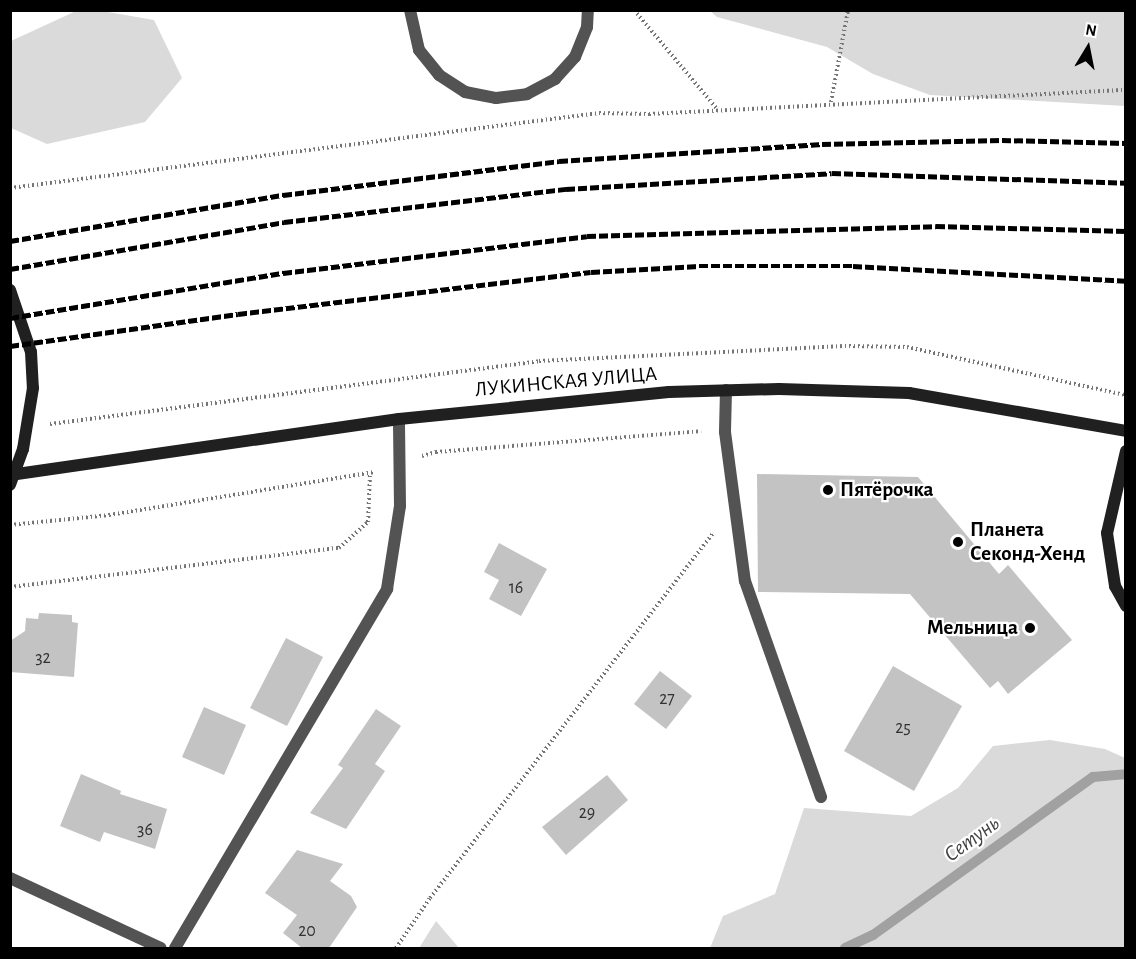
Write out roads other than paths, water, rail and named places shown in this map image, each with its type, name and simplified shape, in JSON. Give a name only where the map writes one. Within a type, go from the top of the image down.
[{"type":"street","points":[[410,10],[419,50],[439,75],[465,92],[496,98],[527,94],[555,80],[575,57],[587,27],[588,10]]},
{"type":"street","points":[[10,290],[31,352],[33,388],[31,418],[10,485]]},
{"type":"street","points":[[726,390],[725,432],[745,581],[821,797]]},
{"type":"street","name":"ЛУКИНСКАЯ УЛИЦА","points":[[10,475],[399,419],[625,395],[726,390],[909,393],[1125,431]]},
{"type":"street","points":[[175,948],[387,589],[400,506],[399,419]]},
{"type":"street","points":[[1125,451],[1107,533],[1114,586],[1125,606]]},
{"type":"street","points":[[10,878],[161,948]]},
{"type":"waterway","name":"Сетунь","points":[[845,948],[873,935],[1093,777],[1126,774]]},
{"type":"railway","points":[[10,241],[283,195],[559,161],[822,144],[1002,140],[1126,143]]},
{"type":"railway","points":[[10,269],[284,222],[566,189],[832,173],[1126,183]]},
{"type":"railway","points":[[10,318],[283,273],[587,236],[936,226],[1126,231]]},
{"type":"railway","points":[[10,346],[238,314],[591,272],[699,266],[853,266],[1126,281]]},
{"type":"place","name":"Пятёрочка","points":[[828,490]]},
{"type":"place","name":"Планета Секонд-Хенд","points":[[958,542]]},
{"type":"place","name":"Мельница","points":[[1030,628]]}]
